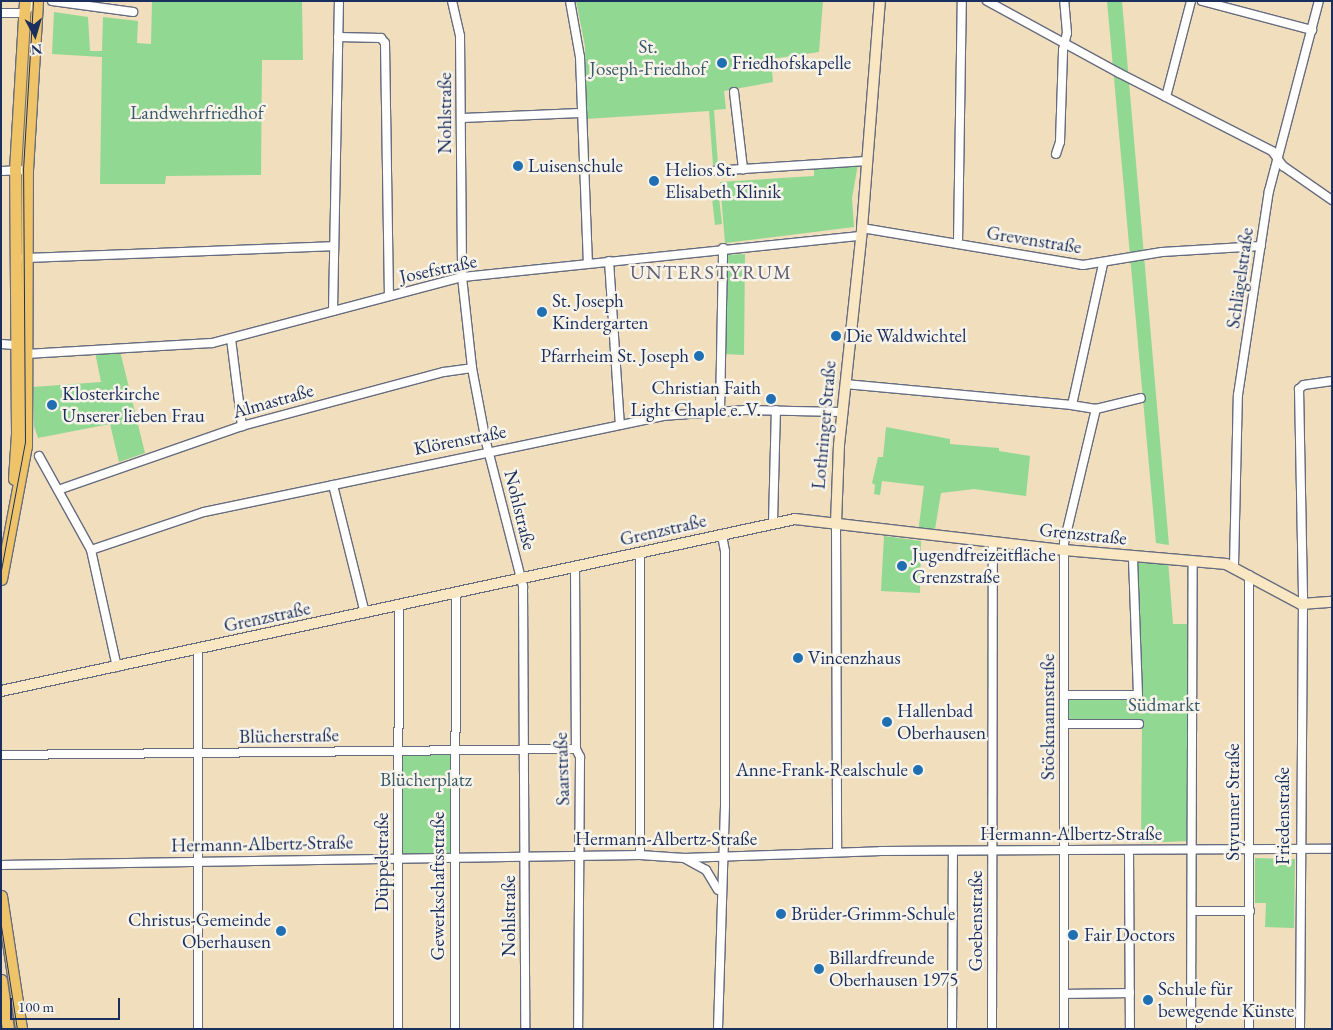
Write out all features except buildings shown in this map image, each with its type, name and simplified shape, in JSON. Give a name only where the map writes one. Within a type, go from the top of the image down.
[{"type":"main road","points":[[1,579],[26,446],[27,170],[36,1]]},
{"type":"main road","points":[[1,545],[16,456],[15,170],[25,7]]},
{"type":"main road","points":[[1,896],[21,1029]]},
{"type":"main road","points":[[1,980],[8,1029]]},
{"type":"street","points":[[1,13],[25,7],[36,1]]},
{"type":"street","points":[[52,1],[133,12]]},
{"type":"street","points":[[333,311],[338,1]]},
{"type":"street","name":"Nohlstraße","points":[[452,1],[460,36],[462,277],[472,368],[489,451],[523,586],[525,1029]]},
{"type":"street","points":[[570,1],[578,43],[588,263]]},
{"type":"street","name":"Lothringer Straße","points":[[837,852],[839,633],[834,507],[861,232],[880,1]]},
{"type":"street","points":[[958,243],[962,1]]},
{"type":"street","points":[[987,1],[1064,44],[1272,151],[1284,166],[1332,200]]},
{"type":"street","points":[[1056,154],[1060,142],[1064,44],[1068,33],[1064,1]]},
{"type":"street","points":[[1166,97],[1191,1]]},
{"type":"street","points":[[1202,1],[1312,30]]},
{"type":"street","name":"Schlägelstraße","points":[[1234,566],[1238,395],[1277,157],[1319,1]]},
{"type":"street","points":[[338,37],[379,37],[385,43],[389,296]]},
{"type":"street","points":[[734,92],[743,169]]},
{"type":"street","points":[[461,118],[582,113]]},
{"type":"street","points":[[712,171],[867,161]]},
{"type":"street","points":[[1,171],[27,170]]},
{"type":"street","name":"Grevenstraße","points":[[861,232],[958,243],[1061,263],[1103,264],[1162,252],[1261,246]]},
{"type":"street","name":"Josefstraße","points":[[26,354],[231,339],[462,277],[861,232]]},
{"type":"street","points":[[15,265],[26,257],[334,246]]},
{"type":"street","points":[[720,411],[723,248]]},
{"type":"street","points":[[609,261],[620,425]]},
{"type":"street","points":[[1072,405],[1103,264]]},
{"type":"street","points":[[231,339],[242,426]]},
{"type":"street","points":[[1,344],[15,345],[26,354]]},
{"type":"street","name":"Almastraße","points":[[58,490],[242,426],[444,372],[472,368]]},
{"type":"street","name":"Friedenstraße","points":[[1300,1029],[1301,604],[1299,388],[1304,385],[1332,381]]},
{"type":"street","points":[[845,384],[1072,405],[1096,409],[1141,398]]},
{"type":"street","name":"Stöckmannstraße","points":[[1064,1029],[1064,538],[1096,409]]},
{"type":"street","points":[[774,522],[776,410]]},
{"type":"street","name":"Klörenstraße","points":[[91,550],[204,512],[673,414],[776,410],[842,412]]},
{"type":"street","points":[[39,456],[91,550],[117,667]]},
{"type":"street","points":[[333,484],[365,613]]},
{"type":"street","name":"Grenzstraße","points":[[1,691],[640,554],[774,522],[805,519],[1064,550],[1234,566],[1301,604]]},
{"type":"street","points":[[718,1029],[725,601],[722,535]]},
{"type":"street","name":"Goebenstraße","points":[[992,1029],[993,542]]},
{"type":"street","points":[[640,554],[640,855]]},
{"type":"street","points":[[1064,695],[1138,695],[1133,556]]},
{"type":"street","points":[[1191,1029],[1193,561]]},
{"type":"street","name":"Saarstraße","points":[[575,567],[576,749],[580,757],[578,1029]]},
{"type":"street","name":"Styrumer Straße","points":[[1249,576],[1249,1029]]},
{"type":"street","name":"Gewerkschaftsstraße","points":[[455,1029],[454,756],[457,750],[456,594]]},
{"type":"street","points":[[1301,604],[1332,602]]},
{"type":"street","name":"Düppelstraße","points":[[398,1029],[399,606]]},
{"type":"street","points":[[198,649],[198,1029]]},
{"type":"street","points":[[1064,724],[1139,724]]},
{"type":"street","name":"Blücherstraße","points":[[1,755],[576,749]]},
{"type":"street","name":"Hermann-Albertz-Straße","points":[[1,864],[580,855],[640,855],[684,858],[722,855],[837,852],[1332,849]]},
{"type":"street","points":[[1129,850],[1130,1029]]},
{"type":"street","points":[[952,1029],[953,851]]},
{"type":"street","points":[[684,858],[706,870],[719,894]]},
{"type":"street","points":[[1193,911],[1250,911]]},
{"type":"street","points":[[1064,994],[1130,993]]},
{"type":"green space","name":"Landwehrfriedhof","points":[[152,1],[302,1],[303,60],[262,60],[261,175],[166,176],[165,184],[100,184],[102,57],[52,54],[54,12],[88,17],[90,51],[102,51],[103,17],[138,21],[137,43],[151,44]]},
{"type":"green space","name":"St. Joseph-Friedhof","points":[[576,1],[823,1],[819,52],[771,59],[773,82],[724,91],[726,109],[714,110],[718,165],[713,165],[709,111],[586,119],[585,46]]},
{"type":"green space","points":[[1107,1],[1122,1],[1169,545],[1156,543]]},
{"type":"green space","points":[[858,164],[852,198],[854,227],[725,243],[720,182],[814,176],[814,167]]},
{"type":"green space","points":[[719,197],[722,224],[715,225],[712,198]]},
{"type":"green space","points":[[745,254],[744,355],[724,354],[726,255]]},
{"type":"green space","name":"Klosterkirche Unserer lieben Frau","points":[[120,351],[145,453],[119,462],[110,424],[38,438],[34,426],[33,387],[101,382],[95,352]]},
{"type":"green space","points":[[886,427],[950,439],[950,444],[999,448],[999,451],[1030,456],[1026,496],[974,489],[941,493],[934,535],[918,533],[924,486],[882,481],[880,495],[874,494],[875,485],[872,483],[878,457],[883,457]]},
{"type":"green space","name":"Jugendfreizeitfläche Grenzstraße","points":[[884,536],[921,541],[920,593],[881,591]]},
{"type":"green space","name":"Südmarkt","points":[[1133,556],[1168,560],[1173,624],[1193,624],[1189,841],[1141,843],[1142,723],[1068,724],[1064,695],[1138,695]]},
{"type":"green space","name":"Blücherplatz","points":[[457,750],[454,857],[398,859],[399,751]]},
{"type":"green space","points":[[1255,858],[1295,859],[1294,928],[1265,927],[1266,903],[1255,903]]},
{"type":"tram line","points":[[1,570],[25,442],[23,170],[33,1]]},
{"type":"tram line","points":[[1,926],[17,1029]]},
{"type":"place","name":"Friedhofskapelle","points":[[722,63]]},
{"type":"place","name":"Luisenschule","points":[[518,166]]},
{"type":"place","name":"Helios St. Elisabeth Klinik","points":[[654,181]]},
{"type":"place","name":"St. Joseph Kindergarten","points":[[542,312]]},
{"type":"place","name":"Die Waldwichtel","points":[[836,336]]},
{"type":"place","name":"Pfarrheim St. Joseph","points":[[699,356]]},
{"type":"place","name":"Christian Faith Light Chaple e. V.","points":[[771,399]]},
{"type":"place","name":"Klosterkirche Unserer lieben Frau","points":[[52,405]]},
{"type":"place","name":"Jugendfreizeitfläche Grenzstraße","points":[[902,566]]},
{"type":"place","name":"Vincenzhaus","points":[[798,658]]},
{"type":"place","name":"Hallenbad Oberhausen","points":[[887,722]]},
{"type":"place","name":"Anne-Frank-Realschule","points":[[918,770]]},
{"type":"place","name":"Brüder-Grimm-Schule","points":[[781,914]]},
{"type":"place","name":"Christus-Gemeinde Oberhausen","points":[[281,931]]},
{"type":"place","name":"Fair Doctors","points":[[1073,935]]},
{"type":"place","name":"Billardfreunde Oberhausen 1975","points":[[819,969]]},
{"type":"place","name":"Schule für bewegende Künste","points":[[1148,1000]]},
{"type":"district","name":"UNTERSTYRUM","points":[[711,272]]}]
